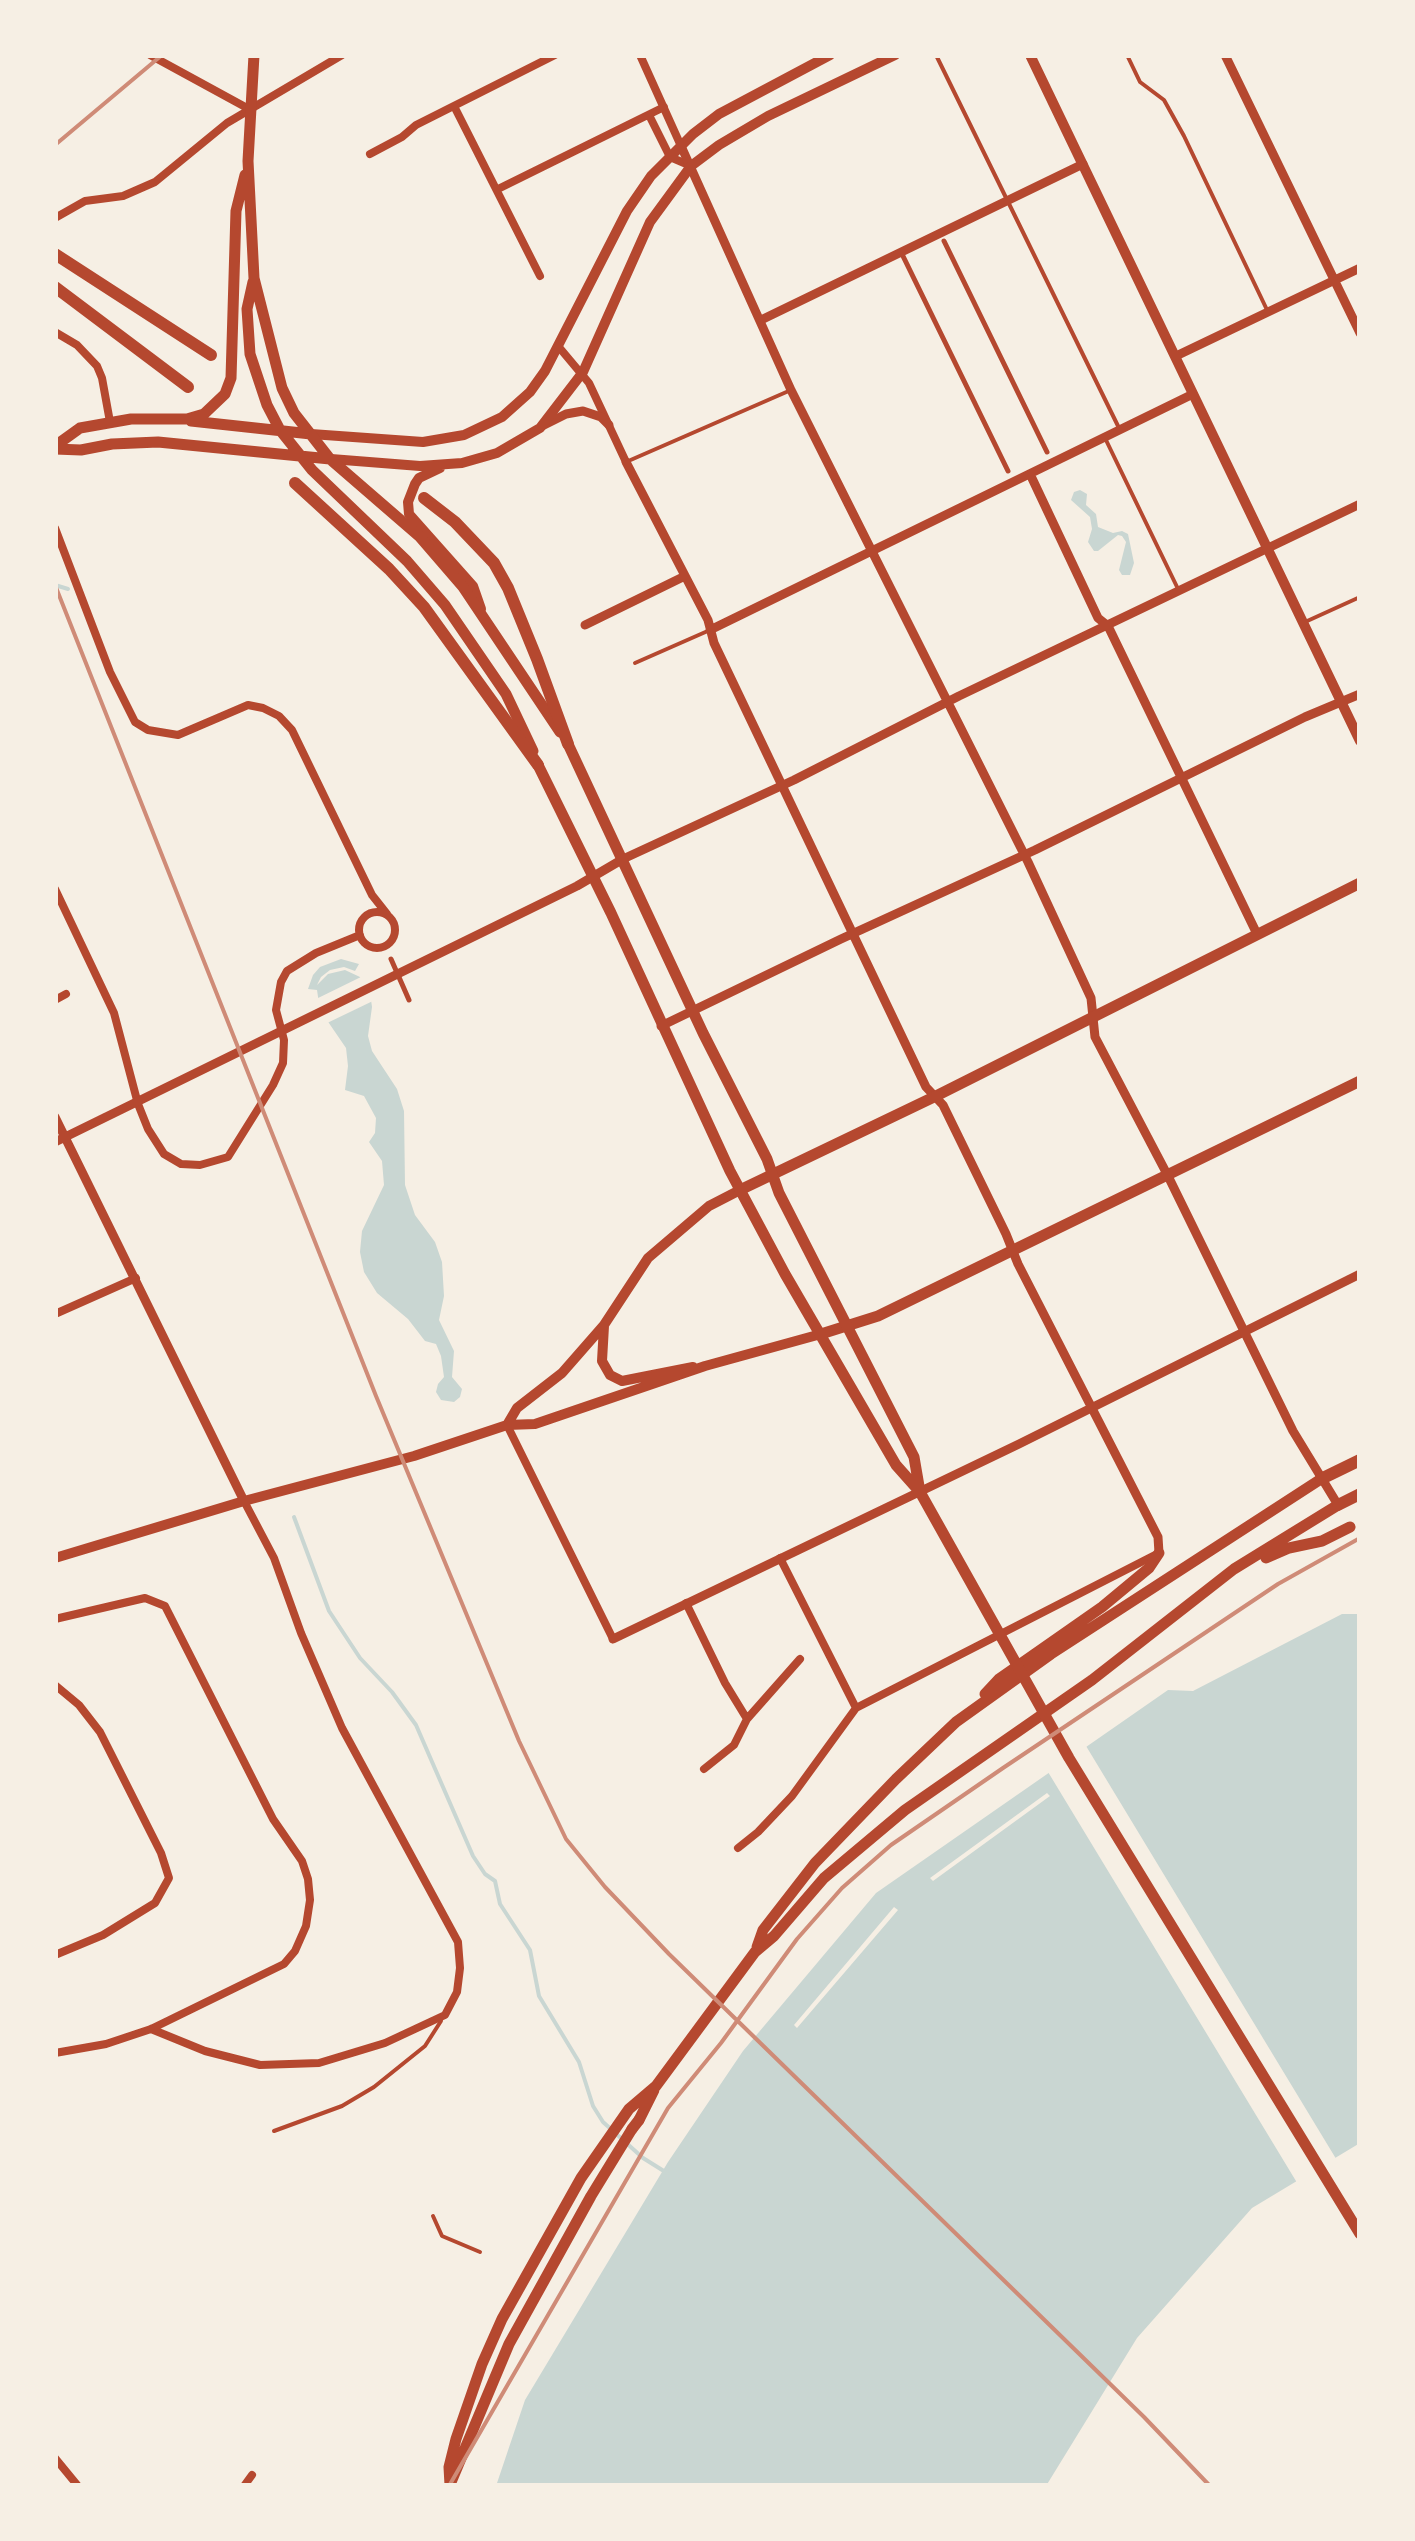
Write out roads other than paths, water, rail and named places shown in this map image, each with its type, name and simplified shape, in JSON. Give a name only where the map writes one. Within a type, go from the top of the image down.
[{"type":"highway","points":[[57,250],[211,355]]},
{"type":"highway","points":[[55,287],[188,387]]},
{"type":"highway","points":[[55,297],[118,332]]},
{"type":"highway","points":[[295,483],[389,569],[424,607],[538,764]]},
{"type":"highway","points":[[424,498],[455,522],[494,564],[533,648],[568,744]]},
{"type":"highway","points":[[1321,1480],[1360,1460]]},
{"type":"highway","points":[[1338,1505],[1360,1494]]},
{"type":"main road","points":[[254,55],[248,161],[254,278],[282,388],[294,413],[330,459],[419,536],[484,615],[568,744],[773,1175],[914,1457],[920,1492]]},
{"type":"main road","points":[[162,419],[423,442],[484,428],[530,392],[648,179],[719,114],[830,55]]},
{"type":"main road","points":[[1030,55],[1360,741]]},
{"type":"main road","points":[[484,615],[473,586],[409,514],[408,502],[419,478],[449,465],[497,453],[540,428],[582,372],[650,222],[691,166],[768,116],[893,56]]},
{"type":"main road","points":[[55,448],[80,428],[110,422],[187,419],[204,414],[225,394],[231,378],[236,210],[248,161]]},
{"type":"main road","points":[[254,278],[247,310],[250,354],[280,430],[446,604],[506,694],[740,1190],[896,1466],[930,1509],[1069,1758],[1360,2234]]},
{"type":"main road","points":[[110,422],[112,444]]},
{"type":"main road","points":[[55,448],[81,450],[158,442],[330,459],[449,465]]},
{"type":"main road","points":[[507,1425],[518,1408],[562,1373],[604,1325],[648,1258],[709,1206],[1360,883]]},
{"type":"main road","points":[[55,1558],[244,1501],[414,1456],[507,1425],[535,1424],[705,1366],[878,1316],[1360,1081]]},
{"type":"main road","points":[[604,1325],[602,1361],[610,1376],[622,1381],[682,1366],[705,1366]]},
{"type":"main road","points":[[971,1710],[1125,1605],[1321,1480]]},
{"type":"main road","points":[[450,2485],[509,2344],[612,2160],[656,2086],[755,1952],[824,1878],[904,1810],[1092,1680],[1234,1569],[1338,1505]]},
{"type":"main road","points":[[1234,1569],[1256,1564],[1289,1548],[1322,1542],[1350,1527]]},
{"type":"main road","points":[[755,1952],[763,1930],[816,1863],[896,1779],[999,1679],[1102,1607],[1150,1568],[1159,1553]]},
{"type":"main road","points":[[450,2485],[450,2467],[462,2418],[514,2296],[598,2153],[629,2109],[656,2086]]},
{"type":"street","points":[[150,55],[250,109]]},
{"type":"street","points":[[55,218],[70,206],[123,196],[155,182],[227,123],[342,55]]},
{"type":"street","points":[[370,154],[554,55]]},
{"type":"street","points":[[640,55],[791,390],[1024,854],[1091,998],[1095,1038],[1244,1333],[1338,1505]]},
{"type":"street","points":[[1225,55],[1360,333]]},
{"type":"street","points":[[454,106],[540,276]]},
{"type":"street","points":[[498,189],[664,107]]},
{"type":"street","points":[[649,116],[670,156],[691,166]]},
{"type":"street","points":[[761,320],[1083,164]]},
{"type":"street","points":[[944,241],[1047,452]]},
{"type":"street","points":[[902,252],[1008,470]]},
{"type":"street","points":[[1176,356],[1360,268]]},
{"type":"street","points":[[55,332],[78,344],[96,366],[110,422]]},
{"type":"street","points":[[558,346],[582,372],[610,426],[926,1087],[936,1096],[1090,1409],[1158,1537],[1159,1553],[856,1708],[792,1796],[738,1848]]},
{"type":"street","points":[[710,630],[1194,394]]},
{"type":"street","points":[[540,428],[566,414],[583,411],[601,417],[610,426]]},
{"type":"street","points":[[1030,474],[1257,934]]},
{"type":"street","points":[[60,1140],[623,860],[1360,504]]},
{"type":"street","points":[[55,528],[110,672],[134,722],[148,730],[178,734],[248,705],[279,716],[300,744],[376,902],[396,929],[388,944],[370,946],[360,935],[368,902],[367,884]]},
{"type":"street","points":[[585,625],[685,576]]},
{"type":"street","points":[[661,1026],[1360,694]]},
{"type":"street","points":[[55,889],[114,1014],[138,1104],[158,1148],[172,1160],[200,1165],[228,1157],[283,1062],[284,1040],[276,1010],[288,971],[316,953],[360,935]]},
{"type":"street","points":[[361,921],[370,913],[387,914]]},
{"type":"street","points":[[391,959],[409,1000]]},
{"type":"street","points":[[55,1000],[66,994]]},
{"type":"street","points":[[55,1117],[60,1140],[136,1278],[274,1558],[342,1728],[458,1942],[457,1992],[444,2015],[385,2043],[319,2063],[260,2066],[225,2058],[151,2029]]},
{"type":"street","points":[[507,1425],[613,1639],[1360,1274]]},
{"type":"street","points":[[55,1314],[136,1278]]},
{"type":"street","points":[[780,1558],[856,1708]]},
{"type":"street","points":[[55,1620],[145,1598],[165,1606],[273,1819],[302,1862],[310,1900],[306,1926],[293,1955],[284,1964],[151,2029],[106,2044],[55,2053]]},
{"type":"street","points":[[686,1603],[725,1683],[748,1719]]},
{"type":"street","points":[[704,1769],[734,1745],[748,1719],[800,1659]]},
{"type":"street","points":[[55,1684],[79,1705],[100,1732],[161,1852],[169,1878],[155,1903],[102,1934],[55,1955]]},
{"type":"street","points":[[55,2458],[78,2486]]},
{"type":"street","points":[[244,2486],[252,2475]]},
{"type":"lane","points":[[936,55],[1120,430]]},
{"type":"lane","points":[[1127,55],[1140,82],[1164,100],[1268,312]]},
{"type":"lane","points":[[626,462],[791,390]]},
{"type":"lane","points":[[1105,438],[1179,592]]},
{"type":"lane","points":[[1303,623],[1360,597]]},
{"type":"lane","points":[[635,663],[710,630]]},
{"type":"lane","points":[[274,2130],[342,2106],[374,2087],[425,2046],[444,2015]]},
{"type":"lane","points":[[433,2216],[442,2236],[480,2252]]},
{"type":"waterway","points":[[55,585],[68,589]]},
{"type":"waterway","points":[[294,1517],[329,1611],[360,1658],[416,1725],[473,1856],[495,1881],[500,1904],[530,1950],[539,1996],[579,2062],[593,2106],[603,2122],[643,2158],[667,2173]]},
{"type":"railway","points":[[55,145],[162,55]]},
{"type":"railway","points":[[55,585],[376,1396],[519,1741],[566,1839],[669,1954],[1210,2486]]},
{"type":"railway","points":[[449,2486],[668,2108],[797,1939],[842,1888],[891,1845],[1003,1768],[1278,1584],[1360,1538]]}]
